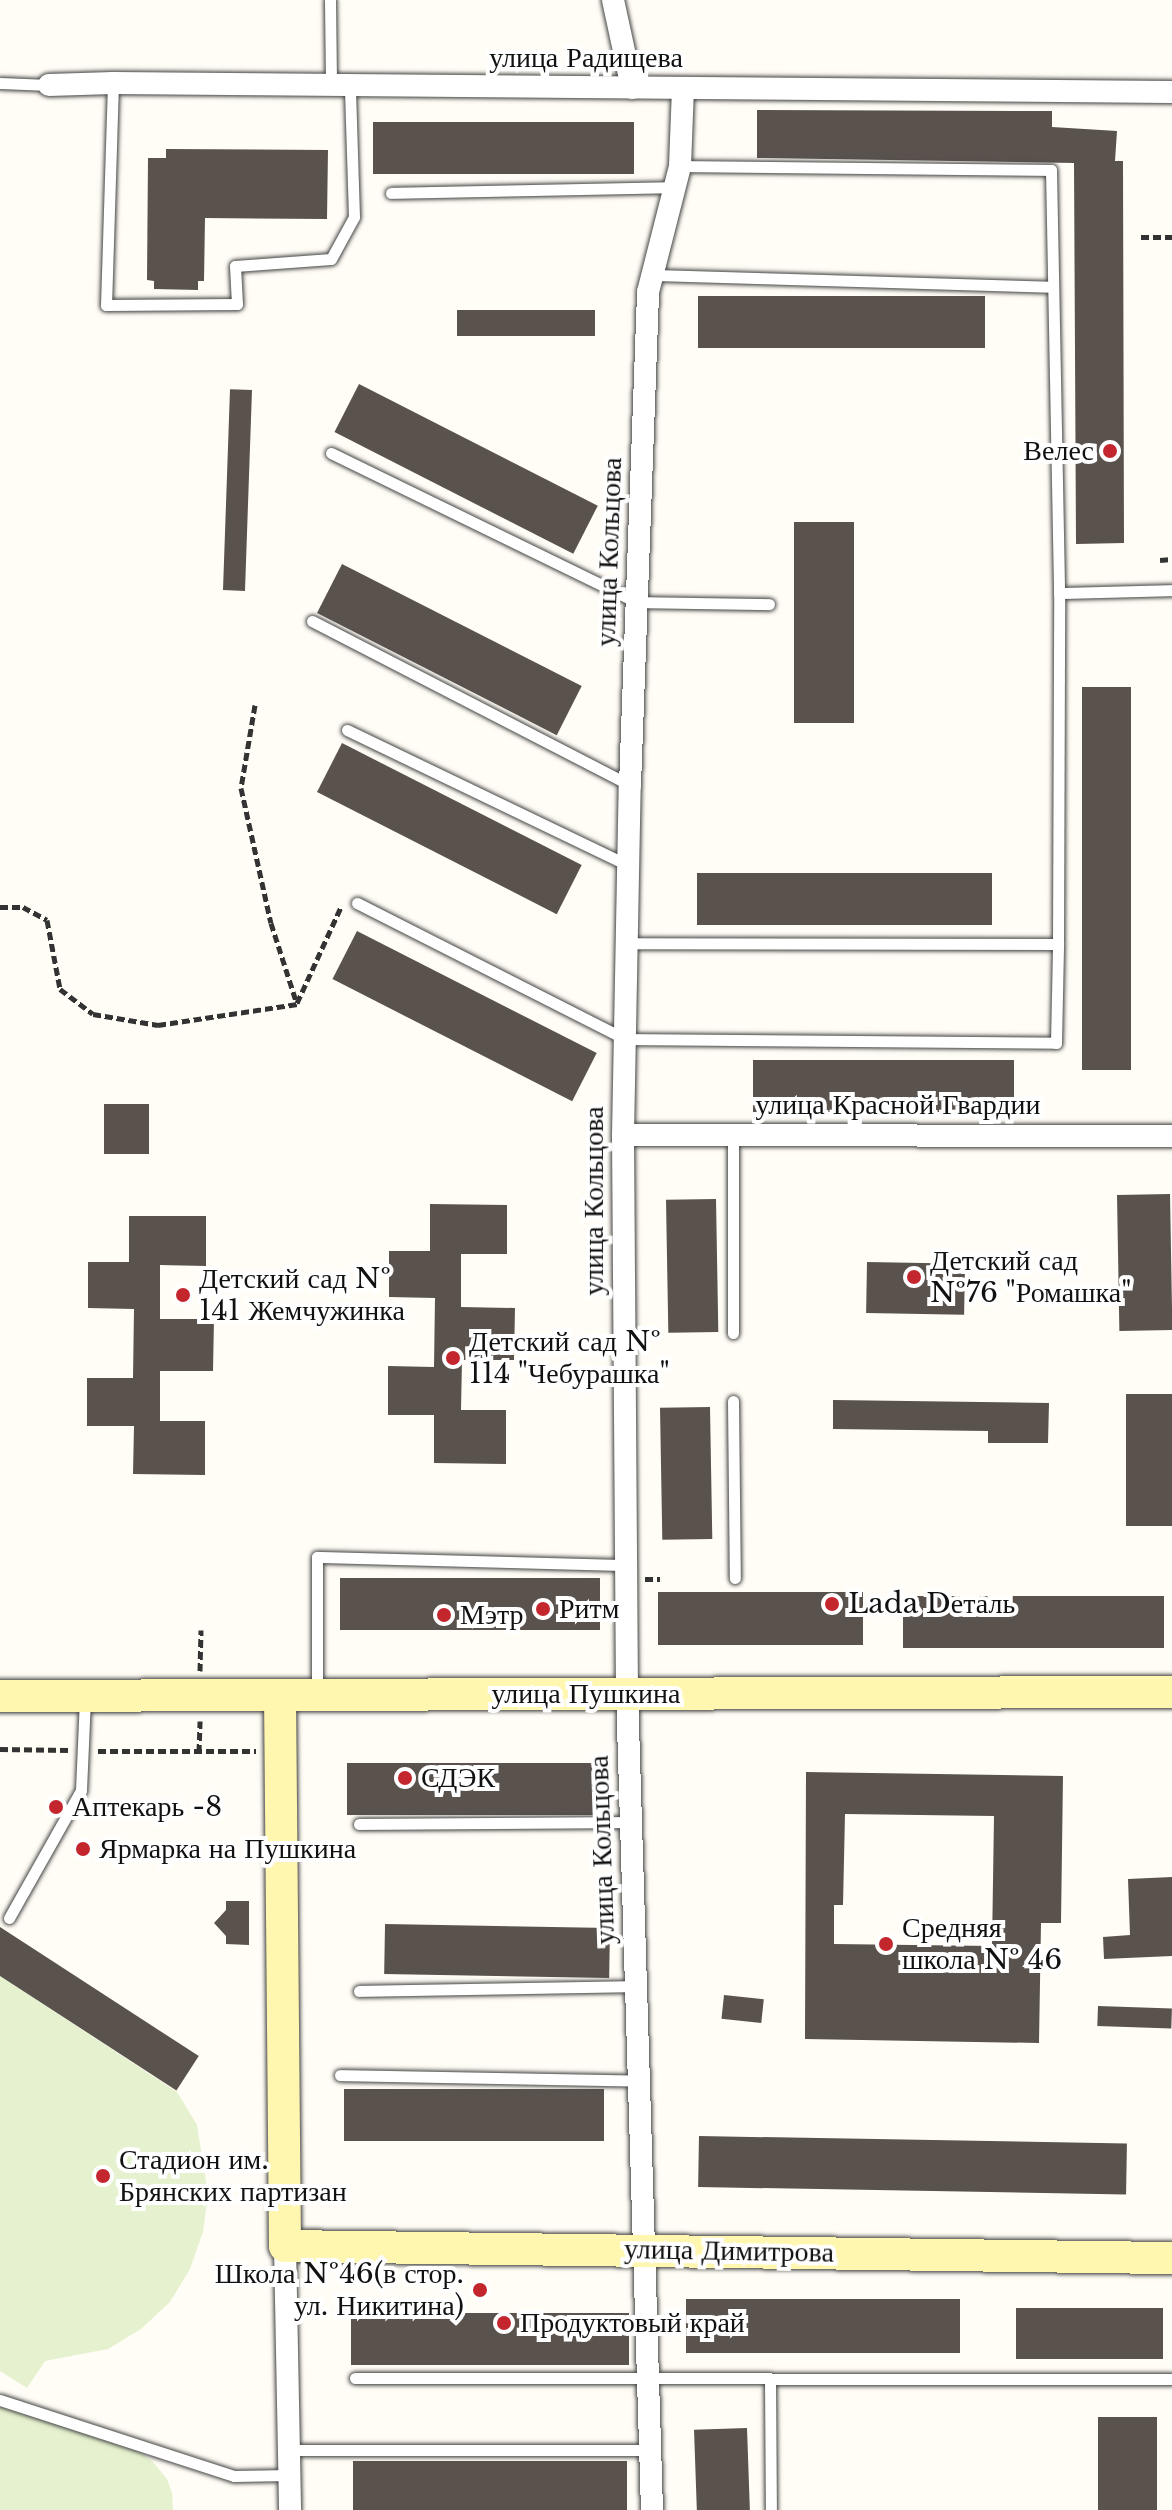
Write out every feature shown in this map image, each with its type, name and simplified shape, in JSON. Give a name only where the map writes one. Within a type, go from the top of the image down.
[{"type":"main road","name":"улица Пушкина","points":[[0,1696],[1172,1692]]},
{"type":"main road","points":[[280,1695],[285,2246]]},
{"type":"main road","name":"улица Димитрова","points":[[285,2246],[1172,2258]]},
{"type":"street","points":[[613,0],[632,88]]},
{"type":"street","name":"улица Радищева","points":[[49,85],[1172,92]]},
{"type":"street","name":"улица Кольцова","points":[[652,2510],[627,1694],[623,1135],[630,785],[648,292],[677,176],[683,88]]},
{"type":"street","name":"улица Красной Гвардии","points":[[623,1135],[1172,1136]]},
{"type":"street","points":[[285,2246],[290,2510]]},
{"type":"lane","points":[[113,83],[106,305],[237,304],[235,266],[331,259],[354,217],[330,0]]},
{"type":"lane","name":"улица Радищева","points":[[0,83],[49,85]]},
{"type":"lane","points":[[357,903],[625,1039],[1056,1043],[1059,593],[1051,170],[677,176],[391,193]]},
{"type":"lane","points":[[652,275],[1053,287]]},
{"type":"lane","points":[[331,453],[637,602],[769,604]]},
{"type":"lane","points":[[1059,593],[1172,590]]},
{"type":"lane","points":[[312,621],[630,785]]},
{"type":"lane","points":[[347,730],[629,865]]},
{"type":"lane","points":[[627,943],[1058,944]]},
{"type":"lane","points":[[733,1135],[733,1333]]},
{"type":"lane","points":[[733,1401],[735,1578]]},
{"type":"lane","points":[[317,1695],[317,1557],[626,1565]]},
{"type":"lane","points":[[9,1918],[81,1790],[85,1696]]},
{"type":"lane","points":[[359,1824],[631,1822]]},
{"type":"lane","points":[[359,1991],[636,1986]]},
{"type":"lane","points":[[340,2075],[639,2081]]},
{"type":"lane","points":[[355,2378],[1172,2379]]},
{"type":"lane","points":[[770,2380],[771,2510]]},
{"type":"lane","points":[[0,2400],[234,2476],[289,2475]]},
{"type":"lane","points":[[288,2450],[650,2450]]},
{"type":"path","points":[[1141,237],[1172,237]]},
{"type":"path","points":[[1160,560],[1172,559]]},
{"type":"path","points":[[255,705],[241,788],[271,923],[297,1004]]},
{"type":"path","points":[[297,1004],[346,894]]},
{"type":"path","points":[[0,907],[23,907],[47,920],[60,989],[93,1014],[158,1025],[297,1004]]},
{"type":"path","points":[[0,1749],[282,1752]]},
{"type":"green space","name":"Стадион им. Брянских партизан","points":[[0,1976],[177,2092],[197,2125],[208,2194],[203,2232],[190,2269],[170,2302],[141,2329],[108,2349],[45,2361],[27,2388],[0,2371]]},
{"type":"green space","points":[[0,2406],[132,2446],[153,2462],[167,2479],[173,2510],[0,2510]]},
{"type":"building","points":[[757,110],[1052,111],[1052,127],[1117,131],[1115,161],[1123,161],[1124,543],[1076,544],[1074,163],[757,158]]},
{"type":"building","points":[[373,122],[634,122],[634,174],[373,174]]},
{"type":"building","points":[[166,149],[328,150],[327,219],[205,218],[204,281],[198,281],[198,290],[154,289],[154,281],[147,280],[148,158],[166,158]]},
{"type":"building","points":[[698,296],[985,296],[985,348],[698,348]]},
{"type":"building","points":[[457,310],[595,310],[595,336],[457,336]]},
{"type":"building","points":[[359,384],[598,506],[573,554],[334,432]]},
{"type":"building","points":[[230,389],[252,390],[245,591],[223,590]]},
{"type":"building","points":[[794,522],[854,522],[854,723],[794,723]]},
{"type":"building","points":[[342,564],[582,686],[557,735],[317,613]]},
{"type":"building","points":[[1082,687],[1131,687],[1131,1070],[1082,1070]]},
{"type":"building","points":[[342,743],[582,865],[557,914],[317,792]]},
{"type":"building","points":[[697,873],[992,873],[992,925],[697,925]]},
{"type":"building","points":[[357,931],[597,1053],[572,1101],[332,979]]},
{"type":"building","points":[[753,1060],[1014,1060],[1014,1112],[753,1112]]},
{"type":"building","points":[[104,1104],[149,1104],[149,1154],[104,1154]]},
{"type":"building","points":[[1170,1194],[1172,1330],[1119,1331],[1117,1195]]},
{"type":"building","points":[[716,1199],[718,1332],[668,1333],[666,1200]]},
{"type":"building","points":[[430,1204],[507,1205],[507,1254],[461,1254],[461,1307],[515,1308],[514,1360],[462,1360],[461,1410],[506,1410],[506,1464],[434,1463],[434,1415],[388,1415],[388,1366],[434,1367],[435,1298],[389,1297],[389,1251],[430,1251]]},
{"type":"building","points":[[129,1216],[206,1216],[206,1266],[160,1265],[160,1319],[214,1319],[213,1371],[160,1371],[160,1421],[205,1421],[205,1475],[133,1474],[134,1426],[87,1426],[87,1378],[133,1378],[134,1309],[88,1308],[88,1262],[129,1262]]},
{"type":"building","points":[[867,1262],[965,1264],[964,1315],[866,1313]]},
{"type":"building","points":[[1126,1394],[1172,1394],[1172,1526],[1126,1526]]},
{"type":"building","points":[[833,1400],[1049,1403],[1048,1443],[988,1443],[988,1431],[833,1429]]},
{"type":"building","points":[[710,1407],[712,1539],[662,1540],[660,1408]]},
{"type":"building","points":[[340,1578],[600,1578],[600,1630],[340,1630]]},
{"type":"building","points":[[658,1592],[863,1592],[863,1645],[658,1645]]},
{"type":"building","points":[[903,1596],[1164,1596],[1164,1648],[903,1648]]},
{"type":"building","points":[[347,1763],[608,1763],[608,1815],[347,1815]]},
{"type":"building","points":[[806,1772],[1063,1776],[1061,1923],[1041,1923],[1039,2043],[805,2039]],"holes":[[[845,1814],[994,1816],[992,1946],[834,1944],[834,1905],[843,1905]]]},
{"type":"building","points":[[1172,1877],[1172,1956],[1104,1959],[1103,1937],[1130,1935],[1128,1879]]},
{"type":"building","points":[[226,1901],[249,1901],[249,1945],[226,1944],[226,1936],[214,1923],[226,1910]]},
{"type":"building","points":[[385,1924],[610,1928],[609,1978],[384,1974]]},
{"type":"building","points":[[0,1927],[199,2056],[176,2090],[0,1976]]},
{"type":"building","points":[[724,1995],[764,1999],[761,2023],[721,2019]]},
{"type":"building","points":[[1098,2006],[1172,2009],[1171,2029],[1097,2026]]},
{"type":"building","points":[[344,2089],[604,2089],[604,2141],[344,2141]]},
{"type":"building","points":[[699,2136],[1127,2143],[1126,2194],[698,2187]]},
{"type":"building","points":[[686,2299],[960,2299],[960,2353],[686,2353]]},
{"type":"building","points":[[1016,2308],[1163,2308],[1163,2359],[1016,2359]]},
{"type":"building","points":[[351,2313],[629,2313],[629,2365],[351,2365]]},
{"type":"building","points":[[1098,2417],[1157,2417],[1157,2510],[1098,2510]]},
{"type":"building","points":[[747,2428],[750,2510],[697,2510],[694,2430]]},
{"type":"building","points":[[353,2461],[627,2461],[627,2510],[353,2510]]},
{"type":"place","name":"Велес","points":[[1110,451]]},
{"type":"place","name":"Детский сад №76 \"Ромашка\"","points":[[914,1277]]},
{"type":"place","name":"Детский сад № 141 Жемчужинка","points":[[183,1295]]},
{"type":"place","name":"Детский сад № 114 \"Чебурашка\"","points":[[453,1358]]},
{"type":"place","name":"Lada Dеталь","points":[[832,1604]]},
{"type":"place","name":"Ритм","points":[[543,1609]]},
{"type":"place","name":"Мэтр","points":[[444,1615]]},
{"type":"place","name":"СДЭК","points":[[405,1778]]},
{"type":"place","name":"Аптекарь -8","points":[[56,1807]]},
{"type":"place","name":"Ярмарка на Пушкина","points":[[83,1849]]},
{"type":"place","name":"Средняя школа № 46","points":[[886,1944]]},
{"type":"place","name":"Стадион им. Брянских партизан","points":[[103,2176]]},
{"type":"place","name":"Школа №46(в стор. ул. Никитина)","points":[[480,2290]]},
{"type":"place","name":"Продуктовый край","points":[[504,2323]]}]
